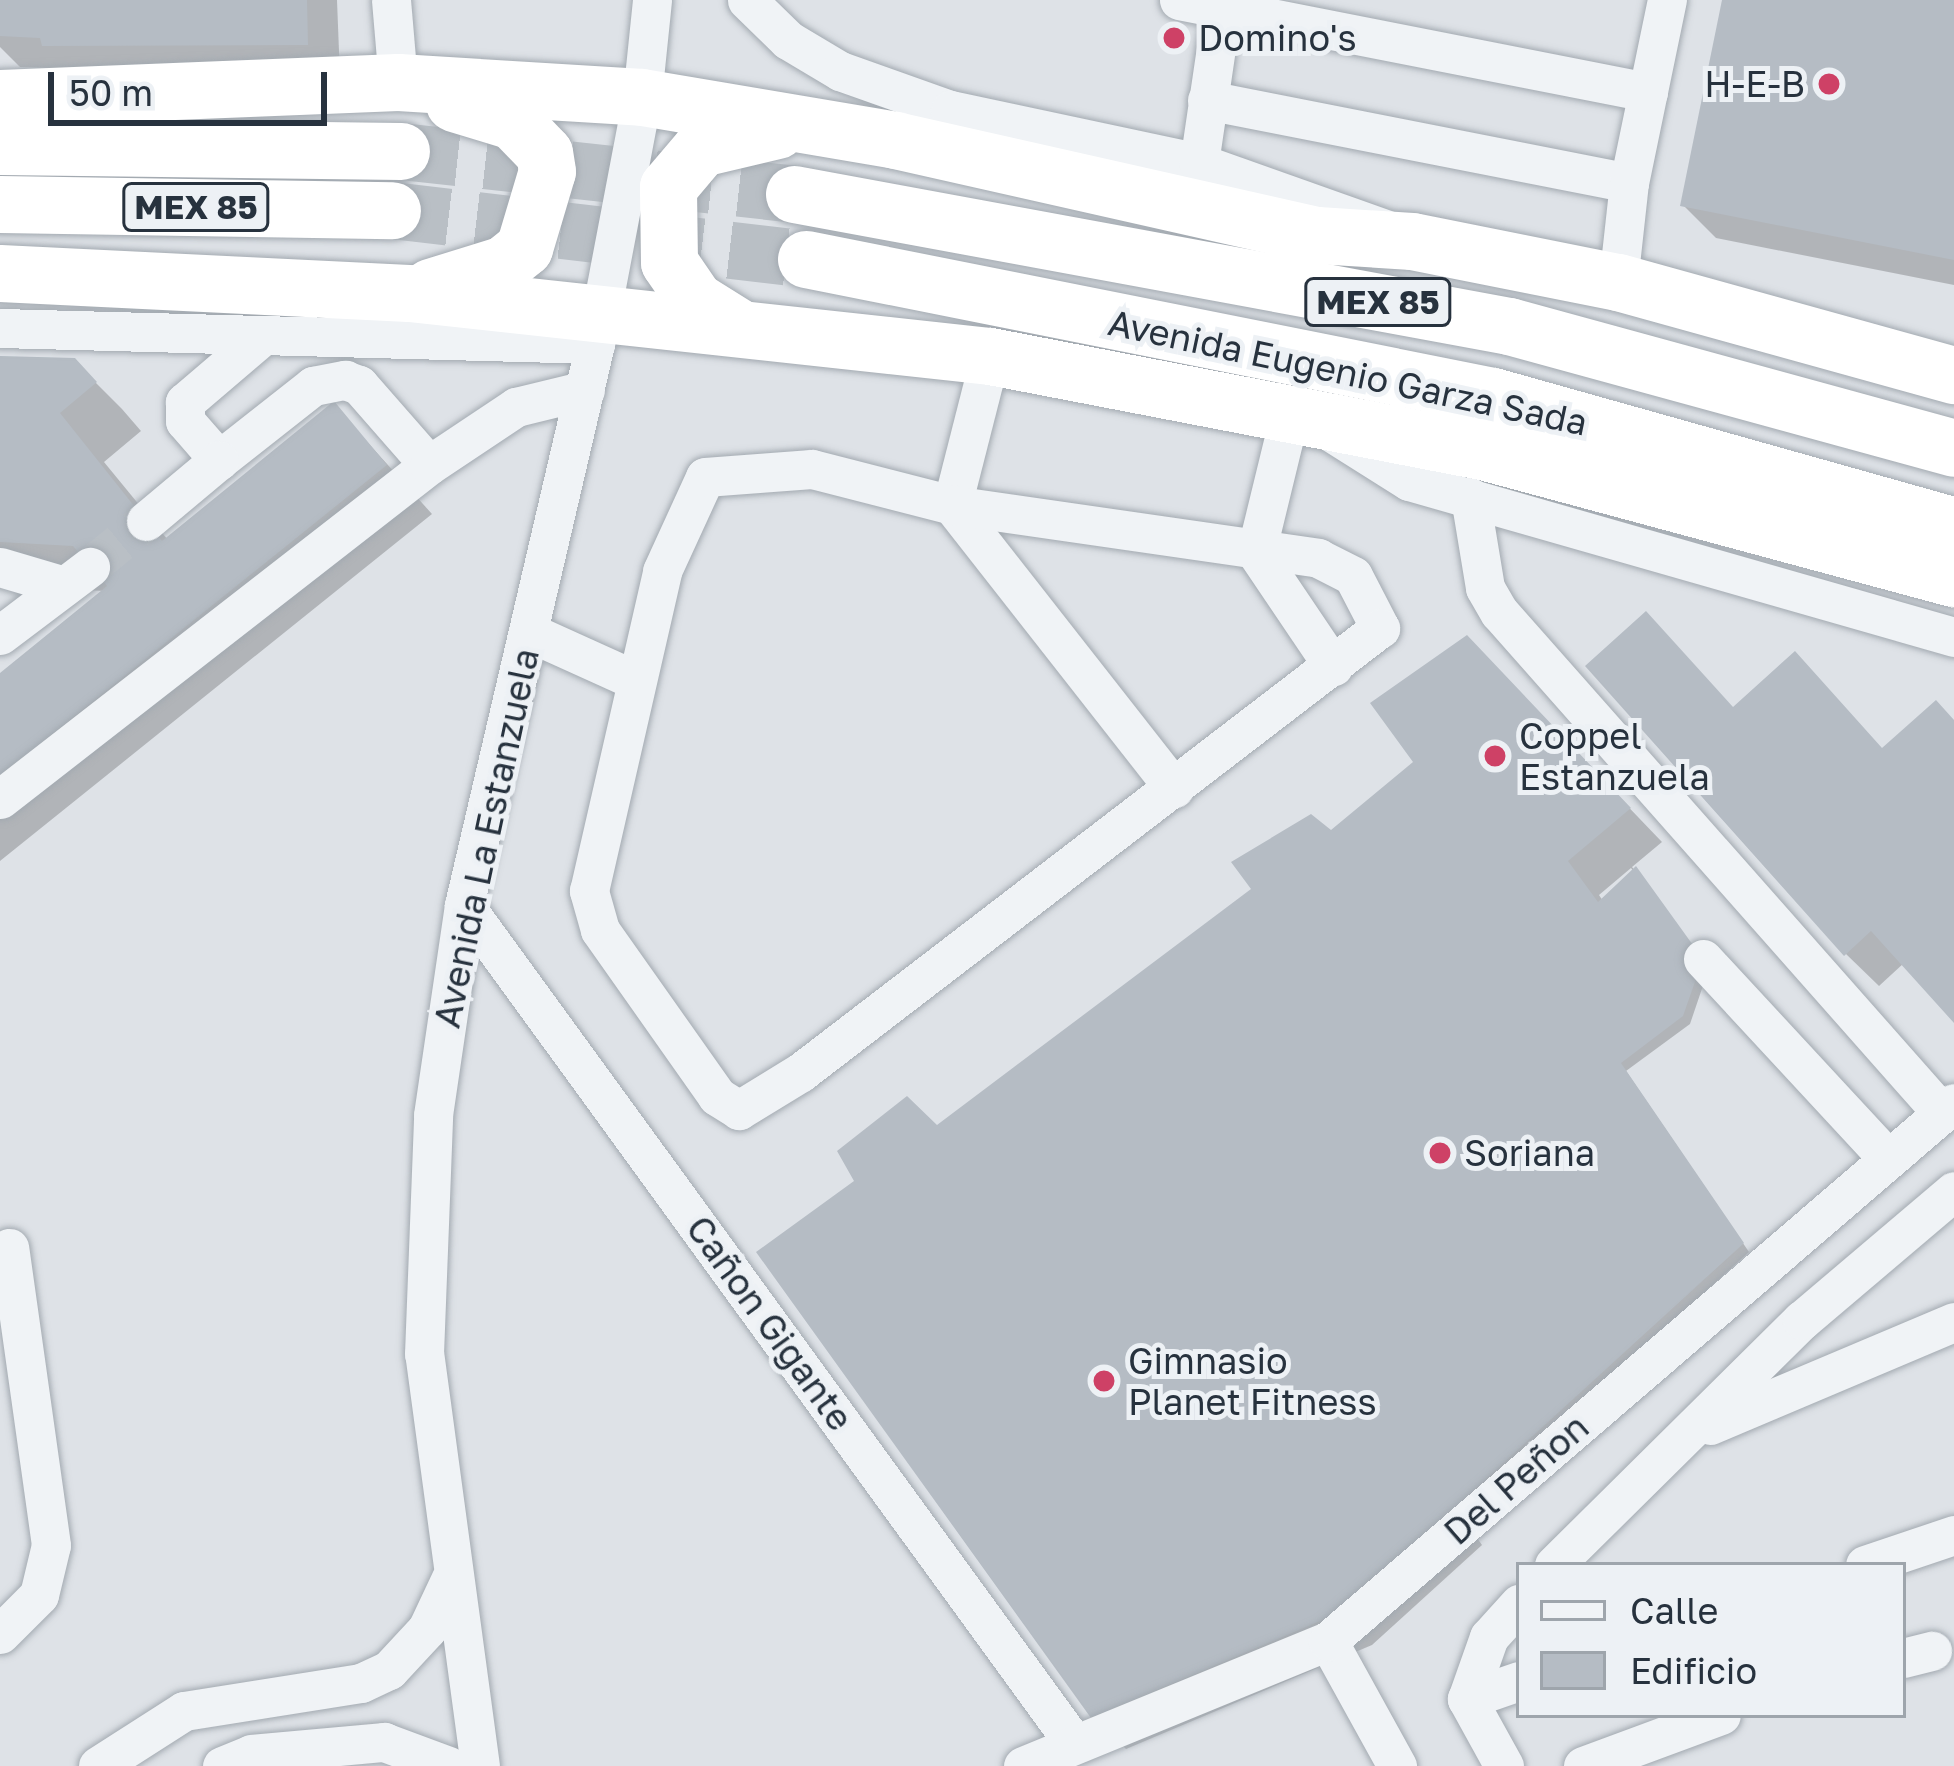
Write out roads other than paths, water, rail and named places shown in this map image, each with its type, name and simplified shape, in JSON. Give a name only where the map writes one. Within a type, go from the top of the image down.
[{"type":"highway","points":[[398,82],[513,121],[544,153],[547,171],[524,248],[476,275],[409,292]]},
{"type":"highway","points":[[0,98],[398,82],[642,97],[805,123],[1317,235],[1412,241],[1618,282],[1954,375]]},
{"type":"highway","points":[[738,327],[694,300],[669,262],[668,187],[701,148],[805,123]]},
{"type":"highway","name":"MEX 85","points":[[0,146],[401,152]]},
{"type":"highway","name":"Avenida Eugenio Garza Sada","points":[[794,194],[1509,326],[1954,448]]},
{"type":"highway","name":"MEX 85","points":[[0,204],[392,210]]},
{"type":"highway","name":"Avenida Eugenio Garza Sada","points":[[806,259],[1493,396],[1954,526]]},
{"type":"highway","points":[[0,273],[409,292],[598,328],[738,327],[990,356],[1482,452],[1954,578]]},
{"type":"street","points":[[391,0],[398,82]]},
{"type":"street","name":"Avenida La Estanzuela","points":[[480,1766],[424,1354],[433,1114],[464,905],[531,633],[598,328],[642,97],[652,0]]},
{"type":"street","points":[[747,0],[788,40],[840,71],[906,95],[1199,163],[1412,241]]},
{"type":"street","points":[[1179,0],[1223,4],[1648,92]]},
{"type":"street","points":[[1618,282],[1628,183],[1667,0]]},
{"type":"street","points":[[1199,163],[1223,4]]},
{"type":"street","points":[[1207,100],[1628,183]]},
{"type":"street","points":[[0,328],[260,338],[598,328]]},
{"type":"street","points":[[219,460],[185,421],[185,402],[190,389],[260,338]]},
{"type":"street","points":[[952,505],[990,356]]},
{"type":"street","points":[[146,521],[314,386],[345,380],[359,385],[429,465]]},
{"type":"street","points":[[0,799],[429,465],[516,407],[584,390]]},
{"type":"street","points":[[1256,553],[1300,415],[1377,467],[1954,638]]},
{"type":"street","points":[[812,469],[952,505],[1095,520],[1256,553],[1339,565],[1376,609],[1375,635],[801,1072],[739,1110],[717,1096],[592,912],[589,891],[662,571],[705,477],[812,469]]},
{"type":"street","points":[[1470,497],[1485,588],[1499,612],[1948,1108]]},
{"type":"street","points":[[952,505],[1174,788]]},
{"type":"street","points":[[1256,553],[1334,666]]},
{"type":"street","points":[[0,567],[77,576],[0,635]]},
{"type":"street","points":[[531,633],[635,680]]},
{"type":"street","name":"Cañon Gigante","points":[[464,905],[1073,1742]]},
{"type":"street","points":[[1703,959],[1888,1160]]},
{"type":"street","name":"Del Peñon","points":[[1023,1766],[1328,1641],[1948,1108]]},
{"type":"street","points":[[1557,1562],[1802,1320],[1946,1214]]},
{"type":"street","points":[[0,1634],[39,1595],[51,1545],[28,1354],[7,1322],[10,1248]]},
{"type":"street","points":[[1802,1320],[1846,1364]]},
{"type":"street","points":[[1689,1434],[1954,1322]]},
{"type":"street","points":[[1874,1562],[1954,1535]]},
{"type":"street","points":[[98,1766],[158,1722],[242,1700],[361,1682],[389,1670],[427,1629],[452,1578]]},
{"type":"street","points":[[1504,1766],[1467,1699],[1490,1637],[1516,1607]]},
{"type":"street","points":[[1328,1641],[1397,1766]]},
{"type":"street","points":[[1467,1699],[1516,1682]]},
{"type":"street","points":[[242,1700],[243,1762],[384,1742],[448,1766]]},
{"type":"street","points":[[1582,1766],[1712,1718]]},
{"type":"tunnel","points":[[401,151],[794,194]]},
{"type":"tunnel","points":[[392,210],[806,259]]},
{"type":"tunnel","points":[[90,567],[146,521]]},
{"type":"place","name":"Domino's","points":[[1174,38]]},
{"type":"place","name":"H-E-B","points":[[1829,84]]},
{"type":"place","name":"Coppel Estanzuela","points":[[1495,756]]},
{"type":"place","name":"Soriana","points":[[1440,1153]]},
{"type":"place","name":"Gimnasio Planet Fitness","points":[[1104,1381]]}]
